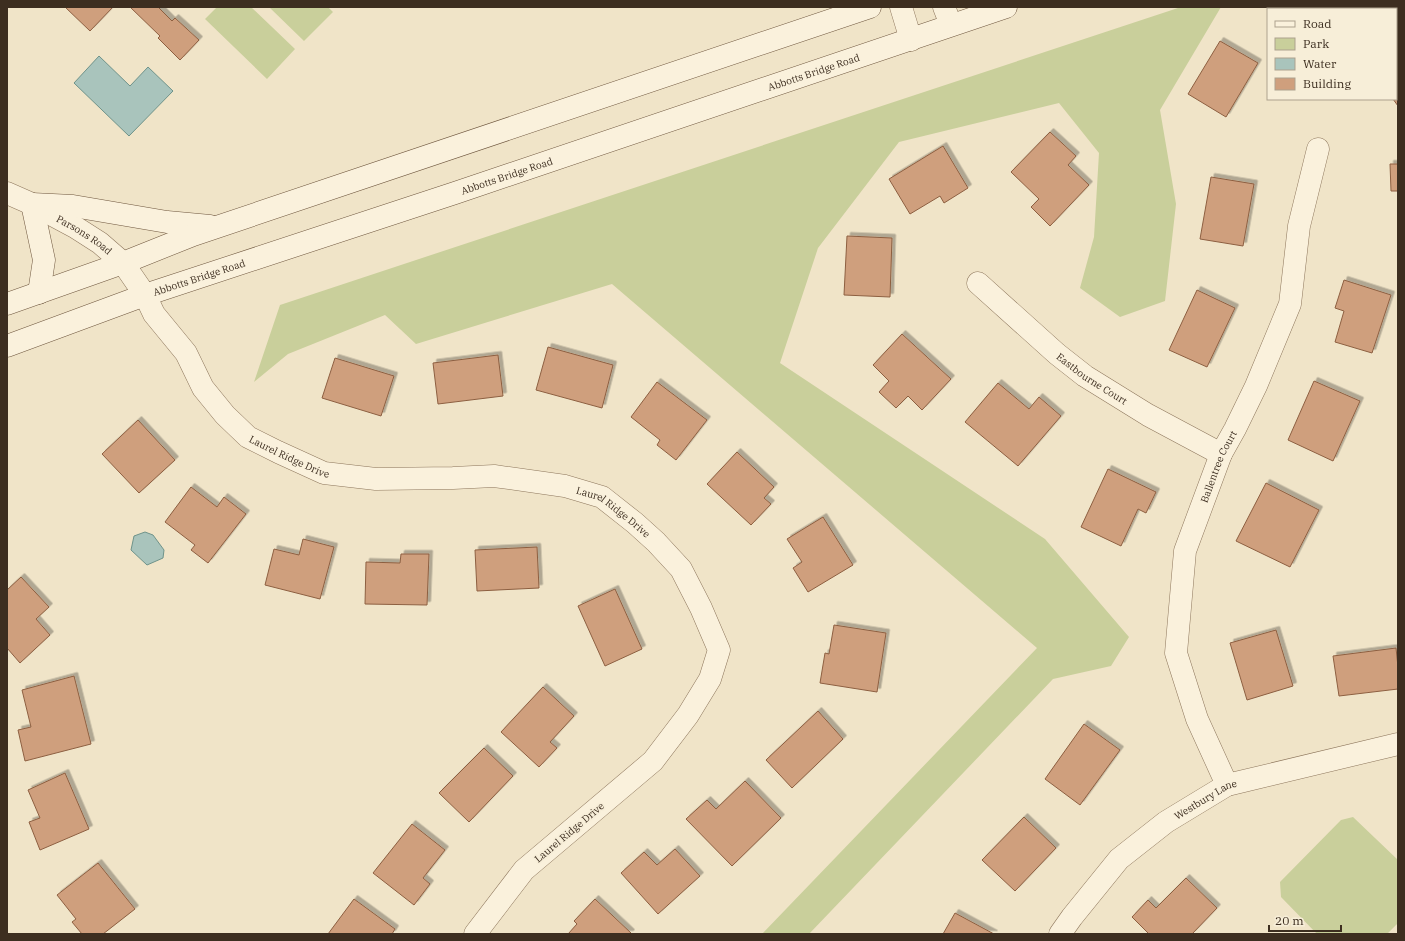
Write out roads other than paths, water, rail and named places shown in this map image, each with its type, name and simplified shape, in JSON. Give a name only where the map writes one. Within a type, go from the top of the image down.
[{"type":"street","points":[[7,304],[193,235],[870,7]]},
{"type":"street","points":[[901,7],[911,40]]},
{"type":"street","name":"Abbotts Bridge Road","points":[[7,346],[145,295],[911,40],[947,16],[1006,7]]},
{"type":"street","name":"Ballentree Court","points":[[1227,785],[1197,719],[1176,653],[1185,551],[1221,454],[1256,386],[1290,304],[1299,226],[1318,150]]},
{"type":"street","name":"Parsons Road","points":[[7,193],[32,204],[75,227],[100,243],[123,262],[145,295]]},
{"type":"street","points":[[39,293],[44,260],[32,204],[73,206],[167,222],[218,227]]},
{"type":"street","name":"Eastbourne Court","points":[[978,282],[1057,354],[1085,376],[1148,415],[1221,454]]},
{"type":"street","name":"Laurel Ridge Drive","points":[[145,295],[154,314],[186,353],[203,388],[225,415],[248,437],[324,473],[376,479],[494,476],[565,486],[602,496],[636,522],[680,569],[701,608],[719,650],[710,679],[688,715],[654,761],[524,870],[475,934]]},
{"type":"street","name":"Westbury Lane","points":[[1060,934],[1072,916],[1119,859],[1166,822],[1227,785],[1398,744]]},
{"type":"water","points":[[99,56],[130,86],[148,67],[173,91],[129,136],[74,83]]},
{"type":"water","points":[[145,532],[153,535],[164,550],[163,558],[147,565],[131,550],[134,536]]}]
